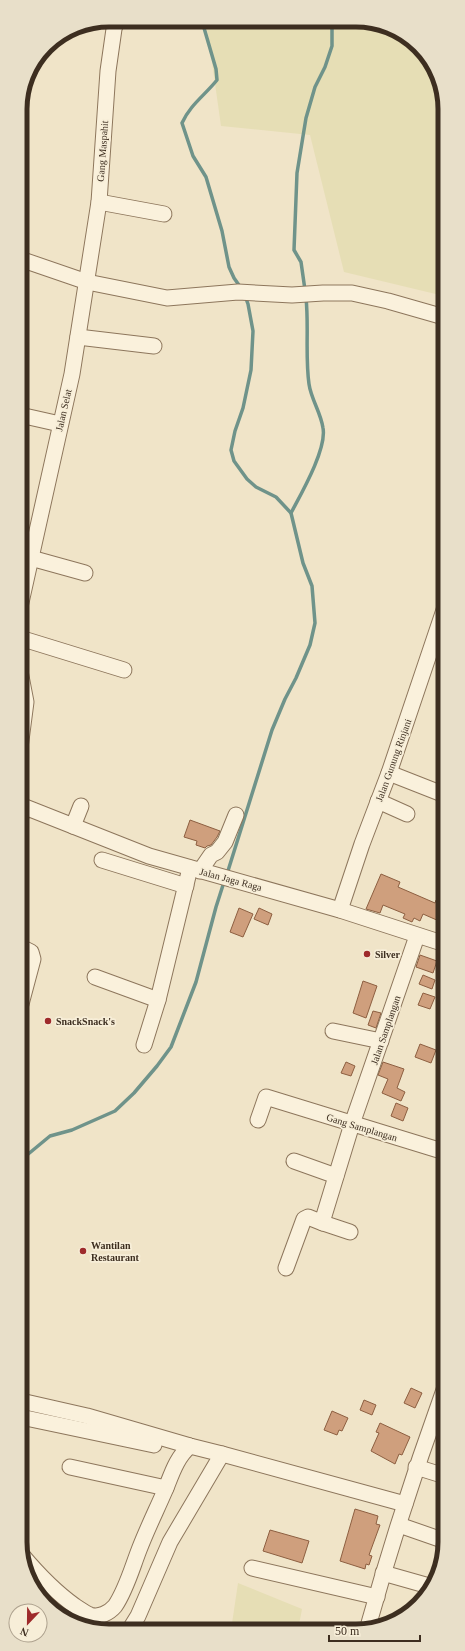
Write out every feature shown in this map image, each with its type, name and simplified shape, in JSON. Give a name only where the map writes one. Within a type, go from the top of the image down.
[{"type":"street","name":"Gang Maspahit","points":[[87,282],[99,202],[108,71],[114,27]]},
{"type":"street","points":[[99,202],[164,214]]},
{"type":"street","points":[[27,261],[87,282],[167,298],[238,292],[292,295],[323,293],[359,295],[438,314]]},
{"type":"street","name":"Jalan Selat","points":[[27,553],[60,424],[78,337],[87,282]]},
{"type":"street","points":[[78,337],[154,346]]},
{"type":"street","points":[[27,417],[60,424]]},
{"type":"street","points":[[27,557],[85,573]]},
{"type":"street","name":"Jalan Gunung Rinjani","points":[[340,910],[389,773],[438,628]]},
{"type":"street","points":[[27,640],[124,670]]},
{"type":"street","points":[[389,773],[438,793]]},
{"type":"street","points":[[378,801],[407,814]]},
{"type":"street","points":[[73,826],[81,806]]},
{"type":"street","name":"Jalan Jaga Raga","points":[[27,812],[73,826],[149,856],[340,910],[438,942]]},
{"type":"street","points":[[144,1045],[158,1000],[186,886],[200,871],[211,855],[217,852],[225,842],[236,815]]},
{"type":"street","points":[[102,860],[186,886]]},
{"type":"street","name":"Jalan Samplangan","points":[[323,1223],[352,1124],[417,936]]},
{"type":"street","points":[[27,950],[31,952],[33,959],[27,982]]},
{"type":"street","points":[[95,977],[158,1000]]},
{"type":"street","points":[[333,1031],[381,1041]]},
{"type":"street","name":"Gang Samplangan","points":[[258,1120],[266,1097],[438,1150]]},
{"type":"street","points":[[294,1161],[336,1176]]},
{"type":"street","points":[[286,1268],[304,1219],[308,1217],[350,1232]]},
{"type":"street","points":[[27,1402],[87,1416],[187,1449]]},
{"type":"street","points":[[369,1623],[416,1467],[438,1406]]},
{"type":"street","points":[[27,1418],[187,1449],[222,1454],[406,1504]]},
{"type":"street","points":[[91,1622],[114,1607],[120,1597],[176,1465],[187,1449]]},
{"type":"street","points":[[133,1624],[138,1616],[170,1542],[222,1454]]},
{"type":"street","points":[[70,1467],[166,1488]]},
{"type":"street","points":[[416,1467],[438,1474]]},
{"type":"street","points":[[399,1525],[438,1538]]},
{"type":"street","points":[[252,1568],[377,1597]]},
{"type":"street","points":[[33,1572],[41,1585],[60,1595],[87,1621]]},
{"type":"street","points":[[383,1573],[425,1585]]},
{"type":"shaded area","points":[[206,27],[367,28],[392,35],[410,47],[418,55],[430,73],[434,83],[438,109],[438,295],[344,272],[310,135],[221,126]]},
{"type":"shaded area","points":[[238,1583],[302,1609],[299,1624],[232,1624]]},
{"type":"building","points":[[190,820],[220,831],[211,845],[205,848],[196,845],[197,841],[184,837]]},
{"type":"building","points":[[381,874],[400,882],[398,887],[435,903],[436,900],[438,901],[438,921],[423,914],[420,921],[414,918],[412,922],[403,918],[405,914],[383,905],[380,913],[366,909]]},
{"type":"building","points":[[239,908],[253,914],[243,937],[230,932]]},
{"type":"building","points":[[259,908],[272,914],[268,925],[254,919]]},
{"type":"building","points":[[420,955],[437,961],[433,973],[416,967]]},
{"type":"building","points":[[423,975],[435,980],[432,989],[419,984]]},
{"type":"building","points":[[363,981],[377,986],[366,1018],[353,1013]]},
{"type":"building","points":[[423,993],[435,997],[430,1009],[418,1005]]},
{"type":"building","points":[[373,1011],[381,1013],[376,1028],[368,1025]]},
{"type":"building","points":[[420,1044],[436,1050],[431,1063],[415,1057]]},
{"type":"building","points":[[346,1062],[355,1066],[351,1076],[341,1073]]},
{"type":"building","points":[[383,1062],[404,1069],[397,1088],[405,1092],[401,1101],[382,1093],[388,1079],[378,1075]]},
{"type":"building","points":[[396,1103],[408,1108],[403,1121],[391,1116]]},
{"type":"building","points":[[411,1388],[422,1393],[415,1408],[404,1403]]},
{"type":"building","points":[[364,1400],[376,1405],[372,1415],[360,1410]]},
{"type":"building","points":[[332,1411],[348,1418],[342,1431],[339,1430],[337,1435],[324,1430]]},
{"type":"building","points":[[380,1423],[410,1437],[402,1455],[399,1454],[395,1464],[371,1451],[379,1433],[376,1432]]},
{"type":"building","points":[[355,1509],[378,1516],[376,1524],[380,1525],[369,1555],[372,1556],[369,1565],[366,1564],[365,1569],[340,1561]]},
{"type":"building","points":[[270,1530],[309,1541],[302,1563],[263,1551]]},
{"type":"waterway","points":[[204,27],[216,69],[217,80],[193,105],[182,123],[193,156],[206,177],[222,231],[229,267],[241,288]]},
{"type":"waterway","points":[[305,290],[301,262],[294,250],[297,173],[306,118],[315,87],[325,67],[332,46],[332,27]]},
{"type":"waterway","points":[[227,874],[272,730],[310,645],[315,623],[312,586],[303,563],[291,513],[276,497],[256,487],[247,479],[234,461],[231,450],[235,431],[243,408],[251,370],[253,331],[245,296]]},
{"type":"waterway","points":[[291,513],[307,483],[317,459],[323,437],[322,422],[309,384],[307,363],[306,298]]},
{"type":"waterway","points":[[27,1155],[50,1136],[72,1130],[115,1111],[134,1093],[171,1047],[196,982],[224,882]]},
{"type":"place","name":"Silver","points":[[367,954]]},
{"type":"place","name":"SnackSnack's","points":[[48,1021]]},
{"type":"place","name":"Wantilan Restaurant","points":[[83,1251]]}]
